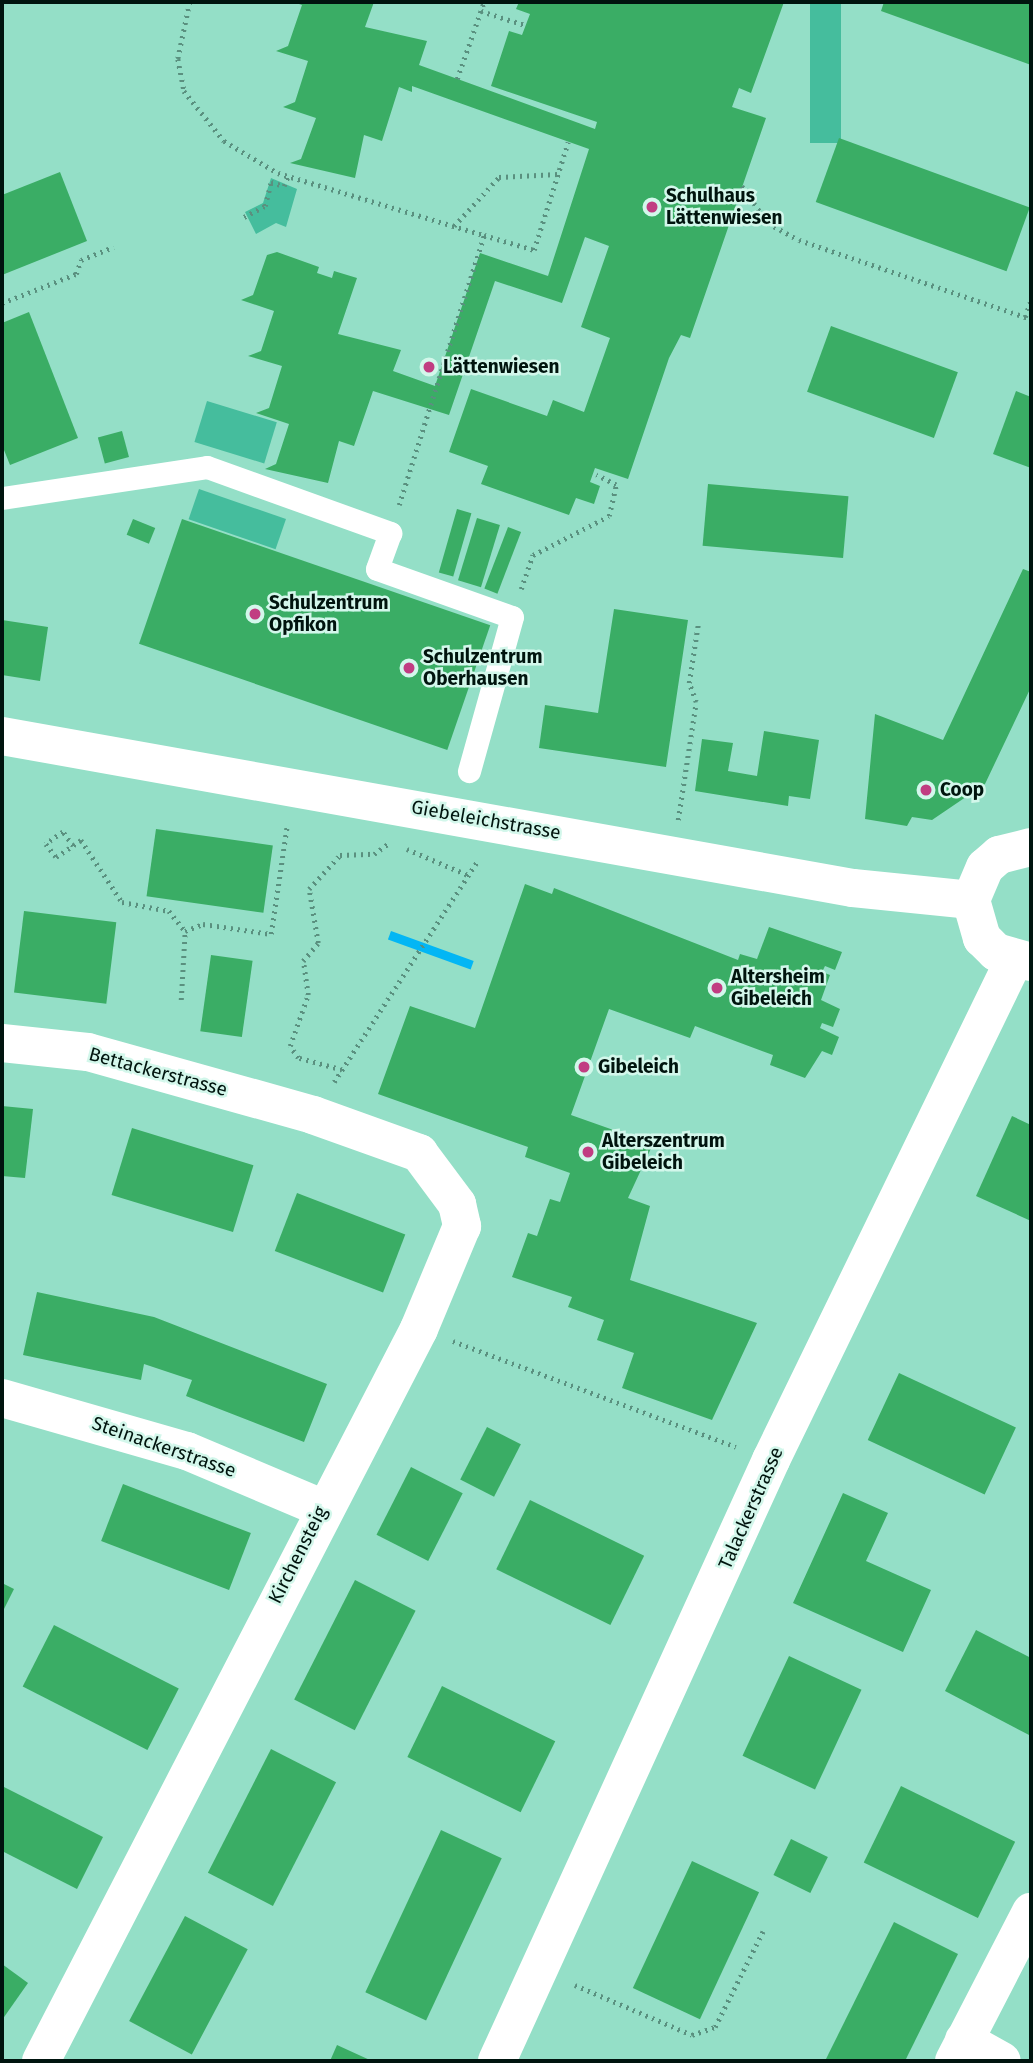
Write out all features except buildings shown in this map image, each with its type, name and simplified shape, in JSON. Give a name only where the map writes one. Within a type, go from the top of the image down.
[{"type":"street","name":"Giebeleichstrasse","points":[[2,736],[853,888],[971,900]]},
{"type":"street","points":[[1023,961],[982,938],[971,900],[985,867],[999,855],[1031,847]]},
{"type":"street","name":"Talackerstrasse","points":[[496,2061],[771,1460],[1023,961]]},
{"type":"street","name":"Bettackerstrasse","points":[[2,1043],[88,1052],[313,1115]]},
{"type":"street","name":"Kirchensteig","points":[[41,2061],[322,1508],[419,1329],[455,1251],[461,1226],[457,1204],[419,1153],[313,1115]]},
{"type":"street","name":"Steinackerstrasse","points":[[2,1398],[187,1451],[322,1508]]},
{"type":"street","points":[[1002,2061],[959,2051],[1031,1912]]},
{"type":"lane","points":[[2,498],[207,467],[390,533],[377,569],[512,617],[469,771]]},
{"type":"path","points":[[190,2],[178,59],[184,91],[224,141],[288,176],[534,250],[568,142]]},
{"type":"path","points":[[457,79],[484,2]]},
{"type":"path","points":[[481,11],[526,25]]},
{"type":"path","points":[[454,226],[499,177],[544,170],[558,174]]},
{"type":"path","points":[[244,217],[265,206],[271,182],[284,186],[288,176]]},
{"type":"path","points":[[742,186],[768,223],[799,240],[1028,318],[1031,300]]},
{"type":"path","points":[[390,533],[484,235]]},
{"type":"path","points":[[2,303],[76,274],[80,260],[113,247]]},
{"type":"path","points":[[533,555],[607,518],[617,485],[596,475]]},
{"type":"path","points":[[677,825],[696,702],[689,683],[698,625]]},
{"type":"path","points":[[185,931],[203,924],[271,934],[289,811]]},
{"type":"path","points":[[73,846],[63,832],[46,844],[56,857],[73,846],[81,840],[122,901],[169,911],[185,931],[181,1000]]},
{"type":"path","points":[[342,1070],[298,1058],[290,1046],[308,995],[303,961],[318,943],[308,898],[313,881],[340,855],[374,854],[390,842],[468,875]]},
{"type":"path","points":[[313,1115],[482,854]]},
{"type":"path","points":[[419,1329],[746,1450]]},
{"type":"path","points":[[571,1983],[692,2035],[715,2027],[763,1931]]},
{"type":"green space","points":[[810,2],[841,2],[841,143],[810,143]]},
{"type":"green space","points":[[271,178],[297,189],[286,227],[276,223],[256,234],[245,212],[263,203]]},
{"type":"green space","points":[[207,401],[277,422],[264,463],[194,442]]},
{"type":"green space","points":[[199,489],[286,519],[276,549],[189,519]]},
{"type":"water","points":[[391,931],[474,961],[471,970],[388,939]]},
{"type":"place","name":"Schulhaus Lättenwiesen","points":[[652,207]]},
{"type":"place","name":"Lättenwiesen","points":[[429,367]]},
{"type":"place","name":"Schulzentrum Opfikon","points":[[255,614]]},
{"type":"place","name":"Schulzentrum Oberhausen","points":[[409,668]]},
{"type":"place","name":"Coop","points":[[926,790]]},
{"type":"place","name":"Altersheim Gibeleich","points":[[717,988]]},
{"type":"place","name":"Gibeleich","points":[[584,1067]]},
{"type":"place","name":"Alterszentrum Gibeleich","points":[[588,1152]]}]
